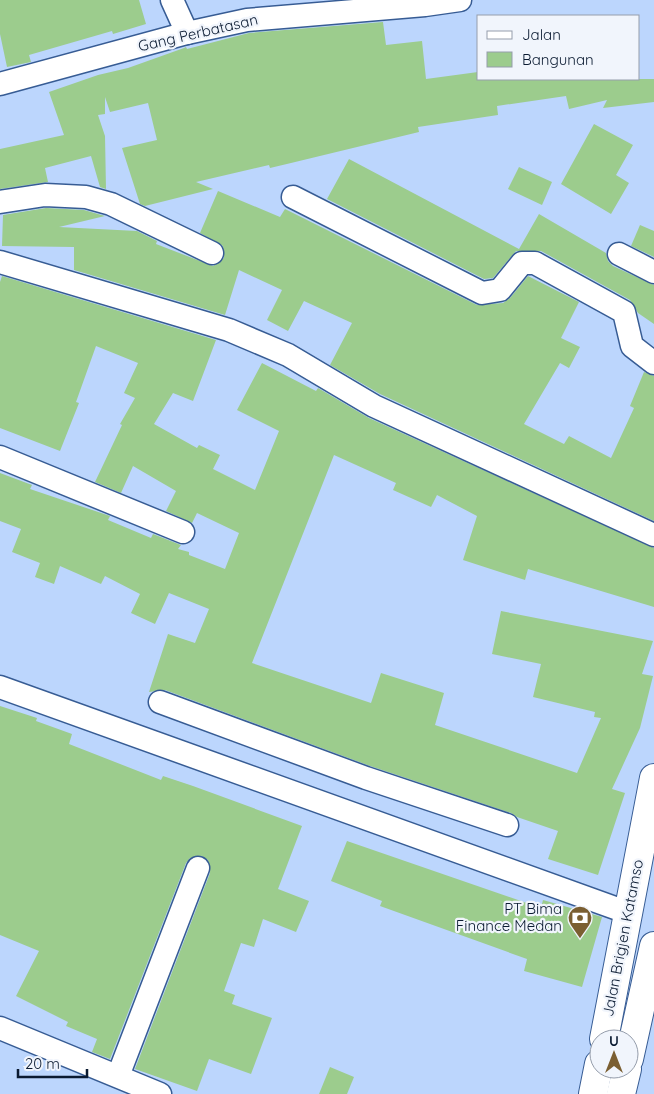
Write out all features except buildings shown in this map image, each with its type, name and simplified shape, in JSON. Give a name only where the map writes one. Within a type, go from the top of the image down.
[{"type":"main road","name":"Jalan Brigjen Katamso","points":[[606,1029],[654,778]]},
{"type":"main road","name":"Jalan Brigjen Katamso","points":[[636,1029],[654,946]]},
{"type":"main road","points":[[592,1094],[596,1079]]},
{"type":"main road","points":[[621,1094],[625,1079]]},
{"type":"street","points":[[172,0],[187,33]]},
{"type":"street","name":"Gang Perbatasan","points":[[0,84],[187,33],[248,20],[425,6],[460,0]]},
{"type":"street","points":[[0,202],[67,195],[92,198],[111,204],[212,253]]},
{"type":"street","points":[[293,197],[482,293],[500,290],[522,263],[535,264],[624,312],[632,346],[654,363]]},
{"type":"street","points":[[619,254],[654,272]]},
{"type":"street","points":[[0,262],[237,333],[288,355],[374,406],[654,535]]},
{"type":"street","points":[[0,457],[183,532]]},
{"type":"street","points":[[0,687],[629,913]]},
{"type":"street","points":[[160,702],[366,778],[508,825]]},
{"type":"street","points":[[355,814],[366,778]]},
{"type":"street","points":[[118,1076],[198,868]]},
{"type":"street","points":[[0,1028],[160,1094]]},
{"type":"place","name":"PT Bima Finance Medan","points":[[580,939]]}]
